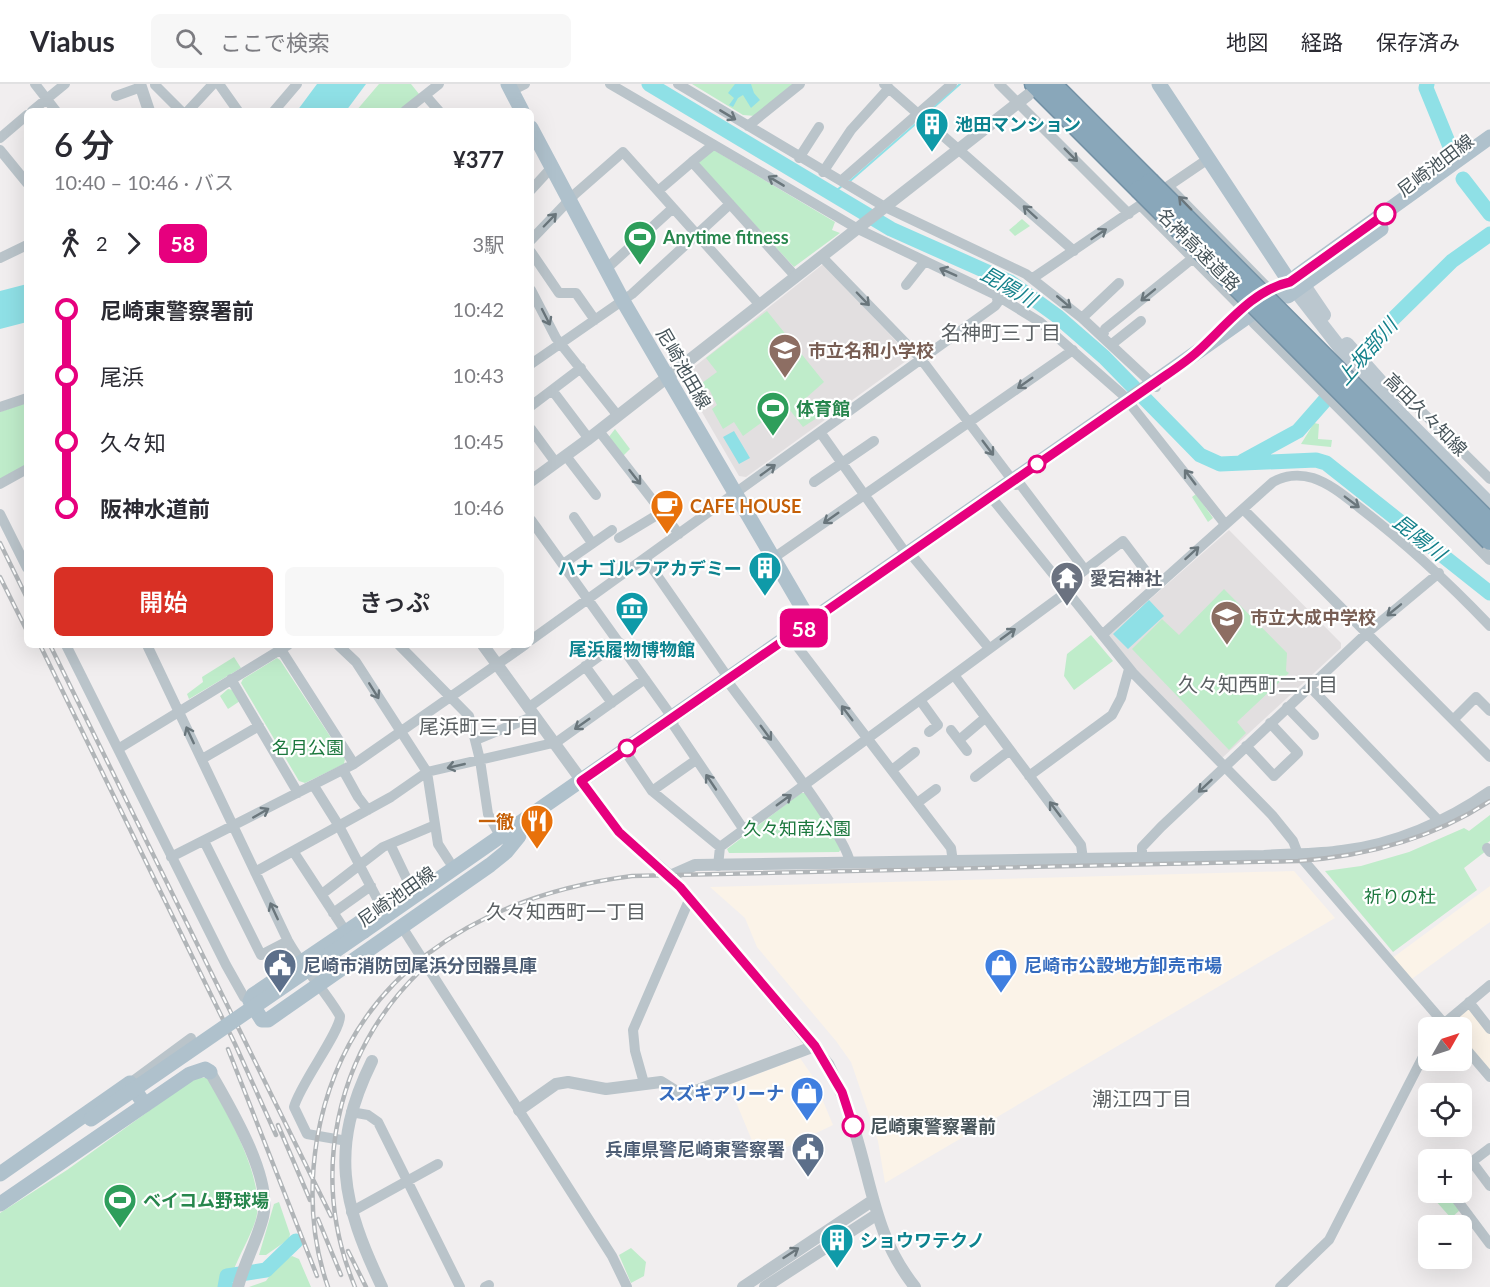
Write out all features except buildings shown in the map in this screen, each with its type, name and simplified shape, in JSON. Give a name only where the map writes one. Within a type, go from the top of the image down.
[{"type":"highway","name":"名神高速道路","points":[[1052,84],[1143,193],[1490,541]]},
{"type":"highway","name":"名神高速道路","points":[[1027,94],[1143,193],[1490,523]]},
{"type":"main road","points":[[1160,84],[1208,159],[1296,283]]},
{"type":"main road","points":[[1171,84],[1296,283]]},
{"type":"main road","points":[[515,86],[521,108]]},
{"type":"main road","name":"尼崎池田線","points":[[534,135],[623,301],[812,625]]},
{"type":"main road","name":"尼崎池田線","points":[[584,785],[1132,402],[1254,322],[1296,283],[1490,137]]},
{"type":"main road","name":"尼崎池田線","points":[[1154,387],[1196,353],[1490,148]]},
{"type":"main road","name":"尼崎池田線","points":[[1196,353],[1243,309],[1270,289],[1296,283]]},
{"type":"main road","name":"高田久々知線","points":[[1296,283],[1359,367],[1490,491]]},
{"type":"main road","name":"高田久々知線","points":[[1359,367],[1388,390],[1480,482],[1490,504]]},
{"type":"main road","name":"尼崎池田線","points":[[0,1182],[94,1123],[366,935],[510,832],[628,757],[673,722]]},
{"type":"main road","points":[[510,832],[506,852],[490,865],[268,1020],[262,1020],[250,1001],[253,995],[449,861],[510,832]]},
{"type":"main road","points":[[0,1204],[196,1070],[205,1069],[210,1072]]},
{"type":"main road","points":[[0,1174],[130,1083],[145,1105]]},
{"type":"main road","name":"尼崎池田線","points":[[0,1195],[94,1123]]},
{"type":"street","points":[[35,84],[54,108]]},
{"type":"street","points":[[36,108],[64,84]]},
{"type":"street","points":[[116,96],[156,84],[179,108]]},
{"type":"street","points":[[191,108],[213,84]]},
{"type":"street","points":[[220,84],[236,108]]},
{"type":"street","points":[[409,108],[439,84]]},
{"type":"street","points":[[610,84],[861,226],[925,261],[996,295],[1040,322],[1132,402],[1225,524]]},
{"type":"street","points":[[678,84],[823,172],[845,182],[884,209],[990,255],[1033,278],[1112,344],[1154,387]]},
{"type":"street","points":[[748,126],[800,84]]},
{"type":"street","points":[[823,172],[850,130],[890,89],[904,84]]},
{"type":"street","points":[[845,182],[921,116],[952,84]]},
{"type":"street","points":[[999,84],[1027,94],[1129,214]]},
{"type":"street","points":[[276,108],[294,85]]},
{"type":"street","points":[[141,89],[148,108]]},
{"type":"street","points":[[890,89],[1074,251]]},
{"type":"street","points":[[425,94],[437,108]]},
{"type":"street","points":[[534,479],[618,417],[1027,94]]},
{"type":"street","points":[[0,138],[24,118]]},
{"type":"street","points":[[800,158],[819,127]]},
{"type":"street","points":[[658,191],[713,144]]},
{"type":"street","points":[[0,150],[24,179]]},
{"type":"street","points":[[534,237],[569,201],[623,152],[760,305]]},
{"type":"street","points":[[1033,278],[1129,214],[1143,193],[1169,187],[1208,159]]},
{"type":"street","points":[[692,162],[796,277]]},
{"type":"street","points":[[534,187],[552,167]]},
{"type":"street","points":[[1169,187],[1270,289]]},
{"type":"street","points":[[1143,193],[1193,258],[1243,309]]},
{"type":"street","points":[[534,362],[623,301],[730,204]]},
{"type":"street","points":[[606,269],[673,208]]},
{"type":"street","points":[[0,258],[24,247]]},
{"type":"street","points":[[534,256],[559,293],[576,292],[595,320]]},
{"type":"street","points":[[822,257],[921,359],[1085,570]]},
{"type":"street","points":[[1103,336],[1106,329],[1193,258]]},
{"type":"street","points":[[906,285],[925,261]]},
{"type":"street","points":[[1082,318],[1119,283]]},
{"type":"street","points":[[534,295],[561,343],[618,417]]},
{"type":"street","points":[[534,638],[995,306],[998,300],[996,295]]},
{"type":"street","points":[[1112,344],[1141,321]]},
{"type":"street","points":[[1254,322],[1490,559]]},
{"type":"street","points":[[772,559],[1073,350]]},
{"type":"street","points":[[1340,408],[1359,367]]},
{"type":"street","points":[[534,404],[581,368]]},
{"type":"street","points":[[552,390],[662,512],[679,534]]},
{"type":"street","points":[[0,407],[24,399]]},
{"type":"street","points":[[534,432],[596,495]]},
{"type":"street","points":[[820,432],[864,495],[911,556],[989,648]]},
{"type":"street","points":[[814,482],[874,441]]},
{"type":"street","points":[[0,484],[24,472]]},
{"type":"street","points":[[1102,635],[1243,508],[1280,478],[1293,476],[1315,479],[1363,510],[1439,573],[1490,626]]},
{"type":"street","points":[[993,499],[1129,669],[1272,815],[1293,841],[1298,854],[1436,1017]]},
{"type":"street","points":[[1243,508],[1490,757]]},
{"type":"street","points":[[563,564],[592,543],[662,512]]},
{"type":"street","points":[[0,514],[24,562]]},
{"type":"street","points":[[1470,538],[1490,516]]},
{"type":"street","points":[[574,517],[592,543]]},
{"type":"street","points":[[534,524],[645,679],[744,830]]},
{"type":"street","points":[[718,866],[720,848],[954,675],[1066,589],[1085,570],[1123,541],[1157,586]]},
{"type":"street","points":[[645,558],[804,786],[849,854],[850,863]]},
{"type":"street","points":[[1142,858],[1142,847],[1246,746],[1367,633],[1439,573]]},
{"type":"street","points":[[792,640],[951,848],[952,862]]},
{"type":"street","points":[[476,740],[531,712],[585,666],[619,642]]},
{"type":"street","points":[[68,648],[226,965],[244,997],[250,1001]]},
{"type":"street","points":[[148,648],[288,941],[318,985],[322,987],[340,1019],[298,1095],[294,1111],[306,1134],[347,1141]]},
{"type":"street","points":[[118,749],[279,648]]},
{"type":"street","points":[[283,648],[354,764]]},
{"type":"street","points":[[341,648],[356,662],[427,772],[439,846],[449,861]]},
{"type":"street","points":[[402,648],[469,716],[480,760],[488,814],[510,832]]},
{"type":"street","points":[[485,648],[619,832],[670,876],[815,1046],[842,1092],[856,1133],[876,1215],[893,1256],[915,1287]]},
{"type":"street","points":[[171,857],[343,771],[521,648]]},
{"type":"street","points":[[585,666],[612,703]]},
{"type":"street","points":[[1029,776],[1112,715],[1121,698],[1129,669]]},
{"type":"street","points":[[954,675],[1081,845],[1083,859]]},
{"type":"street","points":[[231,679],[298,793]]},
{"type":"street","points":[[255,872],[368,810],[427,772],[554,743],[645,679]]},
{"type":"street","points":[[1310,687],[1439,821]]},
{"type":"street","points":[[1454,719],[1476,697],[1490,711]]},
{"type":"street","points":[[920,700],[938,725],[929,732]]},
{"type":"street","points":[[1287,707],[1314,735]]},
{"type":"street","points":[[959,740],[985,718]]},
{"type":"street","points":[[1246,746],[1274,776],[1298,753],[1270,723]]},
{"type":"street","points":[[202,759],[259,726]]},
{"type":"street","points":[[951,730],[967,751]]},
{"type":"street","points":[[975,777],[1010,750]]},
{"type":"street","points":[[892,770],[915,752]]},
{"type":"street","points":[[628,757],[652,791],[720,848]]},
{"type":"street","points":[[652,791],[696,760]]},
{"type":"street","points":[[343,771],[368,810]]},
{"type":"street","points":[[314,786],[339,826],[382,908]]},
{"type":"street","points":[[917,803],[936,789]]},
{"type":"street","points":[[670,876],[695,865],[1142,858],[1342,851],[1373,845],[1439,821],[1490,792]]},
{"type":"street","points":[[322,894],[390,844],[435,825]]},
{"type":"street","points":[[204,841],[261,955],[288,941]]},
{"type":"street","points":[[390,844],[411,888]]},
{"type":"street","points":[[293,851],[346,932]]},
{"type":"street","points":[[333,913],[371,886]]},
{"type":"street","points":[[644,1083],[635,1051],[633,1030],[690,898]]},
{"type":"street","points":[[402,927],[612,1256],[627,1287]]},
{"type":"street","points":[[1453,1017],[1490,985]]},
{"type":"street","points":[[1469,1002],[1490,1029]]},
{"type":"street","points":[[130,1083],[191,1038]]},
{"type":"street","points":[[519,1110],[562,1082],[606,1089],[661,1082],[677,1092],[690,1093],[815,1046]]},
{"type":"street","points":[[1472,1056],[1490,1077]]},
{"type":"street","points":[[372,1061],[351,1112],[346,1174],[351,1212],[359,1238],[382,1287]]},
{"type":"street","points":[[1282,1287],[1329,1240],[1418,1066]]},
{"type":"street","points":[[210,1072],[256,1164],[264,1185],[263,1218],[240,1279]]},
{"type":"street","points":[[351,1112],[375,1118],[460,1287]]},
{"type":"street","points":[[1490,1148],[1472,1162],[1490,1186]]},
{"type":"street","points":[[351,1212],[438,1164]]},
{"type":"street","points":[[743,1287],[872,1201]]},
{"type":"street","points":[[1459,1203],[1490,1244]]},
{"type":"street","points":[[765,1287],[876,1215]]},
{"type":"shaded area","name":"市立名和小学校","points":[[822,265],[825,265],[909,355],[906,361],[746,477],[739,476],[688,388],[689,371]]},
{"type":"shaded area","name":"市立大成中学校","points":[[1229,530],[1341,643],[1341,648],[1221,759],[1134,671],[1107,637]]},
{"type":"shaded area","name":"尼崎市公設地方卸売市場","points":[[1294,871],[1335,918],[885,1183],[878,1141],[851,1062],[757,947],[745,918],[710,887]]},
{"type":"shaded area","points":[[1490,886],[1490,922],[1409,981],[1391,959]]},
{"type":"shaded area","points":[[1469,1002],[1490,1029],[1490,1077],[1472,1056],[1472,1017],[1456,1017]]},
{"type":"shaded area","points":[[800,1058],[813,1077],[833,1125],[760,1160],[729,1085]]},
{"type":"green space","points":[[379,84],[411,84],[419,94],[403,108],[359,108]]},
{"type":"green space","points":[[692,84],[793,84],[755,116],[743,115]]},
{"type":"green space","points":[[712,149],[835,222],[832,230],[840,233],[794,267],[697,162]]},
{"type":"green space","points":[[1022,219],[1030,226],[1015,236],[1009,230]]},
{"type":"green space","points":[[767,311],[824,382],[806,398],[820,416],[803,427],[786,405],[743,436],[734,422],[723,429],[712,409],[717,405],[709,389],[699,395],[695,388],[717,372],[706,358]]},
{"type":"green space","points":[[24,403],[24,467],[0,479],[0,412]]},
{"type":"green space","points":[[1314,423],[1319,424],[1318,439],[1332,440],[1331,447],[1301,444]]},
{"type":"green space","points":[[615,429],[630,449],[622,457],[608,438]]},
{"type":"green space","points":[[1196,494],[1213,518],[1208,522],[1192,497]]},
{"type":"green space","points":[[1224,589],[1287,653],[1286,671],[1289,673],[1237,722],[1246,733],[1229,750],[1132,649],[1162,619],[1179,635]]},
{"type":"green space","points":[[1091,635],[1113,661],[1074,690],[1064,676],[1067,654]]},
{"type":"green space","points":[[234,657],[241,668],[189,699],[187,694],[203,682],[202,677]]},
{"type":"green space","name":"名月公園","points":[[277,658],[345,759],[344,764],[305,783],[299,781],[241,683],[243,679]]},
{"type":"green space","points":[[228,689],[233,690],[240,701],[228,709],[220,696]]},
{"type":"green space","name":"久々知南公園","points":[[801,793],[805,793],[842,847],[839,852],[729,853],[727,849]]},
{"type":"green space","name":"祈りの杜","points":[[1490,815],[1490,841],[1482,847],[1486,851],[1464,868],[1477,890],[1393,952],[1325,871],[1361,866],[1409,852],[1464,828],[1469,831]]},
{"type":"green space","points":[[196,1077],[208,1078],[234,1128],[250,1166],[258,1203],[256,1219],[234,1269],[229,1287],[0,1287],[0,1213],[67,1170]]},
{"type":"green space","points":[[279,1202],[290,1234],[289,1239],[266,1255],[259,1255],[274,1204]]},
{"type":"green space","points":[[1438,1203],[1454,1203],[1460,1210],[1454,1215],[1448,1215]]},
{"type":"green space","points":[[631,1248],[646,1262],[644,1276],[631,1283],[619,1255]]},
{"type":"green space","points":[[292,1256],[299,1259],[311,1287],[249,1287],[266,1281],[277,1265]]},
{"type":"water","points":[[317,84],[366,84],[348,108],[299,108]]},
{"type":"water","points":[[735,84],[751,84],[760,100],[751,108],[743,95],[738,98],[733,107],[729,105],[734,98],[728,93]]},
{"type":"water","points":[[24,285],[24,323],[0,329],[0,291]]},
{"type":"water","points":[[734,431],[750,458],[739,464],[723,437]]},
{"type":"water","points":[[1149,600],[1164,616],[1128,649],[1113,634]]},
{"type":"waterway","name":"昆陽川","points":[[649,84],[891,229],[1010,282],[1057,316],[1104,357],[1200,455],[1220,464],[1316,460],[1326,463],[1490,593]]},
{"type":"waterway","points":[[924,116],[960,84]]},
{"type":"waterway","points":[[1427,84],[1426,88],[1453,154]]},
{"type":"waterway","points":[[850,181],[920,120]]},
{"type":"waterway","points":[[1463,179],[1490,214]]},
{"type":"waterway","points":[[832,194],[842,186]]},
{"type":"waterway","name":"上坂部川","points":[[1243,461],[1298,431],[1363,357],[1391,321],[1452,261],[1490,234]]},
{"type":"waterway","points":[[225,1287],[227,1276],[266,1270],[296,1241]]},
{"type":"railway","points":[[0,543],[24,592]]},
{"type":"railway","points":[[0,577],[24,625]]},
{"type":"railway","points":[[41,648],[235,1044],[276,1135]]},
{"type":"railway","points":[[51,648],[331,1216]]},
{"type":"railway","points":[[328,1287],[318,1251],[313,1214],[314,1158],[332,1082],[357,1032],[389,989],[428,954],[472,925],[522,903],[576,886],[632,876],[1324,859],[1374,850],[1422,835],[1445,826],[1490,801]]},
{"type":"railway","points":[[355,1287],[341,1245],[334,1202],[333,1160],[338,1118],[350,1078],[368,1040],[391,1004],[420,971]]},
{"type":"railway","points":[[228,1049],[317,1276]]},
{"type":"railway","points":[[278,1125],[310,1200]]},
{"type":"railway","points":[[318,1219],[341,1275]]},
{"type":"railway","points":[[348,1251],[366,1287]]},
{"type":"bus line","name":"58","points":[[853,1126],[842,1092],[828,1064],[815,1046],[670,876],[619,832],[581,781],[1159,380],[1196,353],[1254,300],[1275,285],[1290,282],[1385,214]]},
{"type":"place","name":"池田マンション","points":[[932,153]]},
{"type":"place","name":"Anytime fitness","points":[[640,266]]},
{"type":"place","name":"市立名和小学校","points":[[785,379]]},
{"type":"place","name":"体育館","points":[[773,437]]},
{"type":"place","name":"CAFE HOUSE","points":[[667,535]]},
{"type":"place","name":"ハナ ゴルフアカデミー","points":[[765,597]]},
{"type":"place","name":"愛宕神社","points":[[1067,607]]},
{"type":"place","name":"尾浜履物博物館","points":[[632,637]]},
{"type":"place","name":"市立大成中学校","points":[[1227,646]]},
{"type":"place","name":"一徹","points":[[537,850]]},
{"type":"place","name":"尼崎市消防団尾浜分団器具庫","points":[[280,994]]},
{"type":"place","name":"尼崎市公設地方卸売市場","points":[[1001,994]]},
{"type":"place","name":"スズキアリーナ","points":[[807,1122]]},
{"type":"place","name":"尼崎東警察署前","points":[[853,1126]]},
{"type":"place","name":"兵庫県警尼崎東警察署","points":[[808,1178]]},
{"type":"place","name":"ベイコム野球場","points":[[120,1229]]},
{"type":"place","name":"ショウワテクノ","points":[[837,1269]]},
{"type":"district","name":"名神町三丁目","points":[[1001,332]]},
{"type":"district","name":"久々知西町二丁目","points":[[1258,684]]},
{"type":"district","name":"尾浜町三丁目","points":[[479,726]]},
{"type":"district","name":"久々知西町一丁目","points":[[566,911]]},
{"type":"district","name":"潮江四丁目","points":[[1142,1098]]}]
